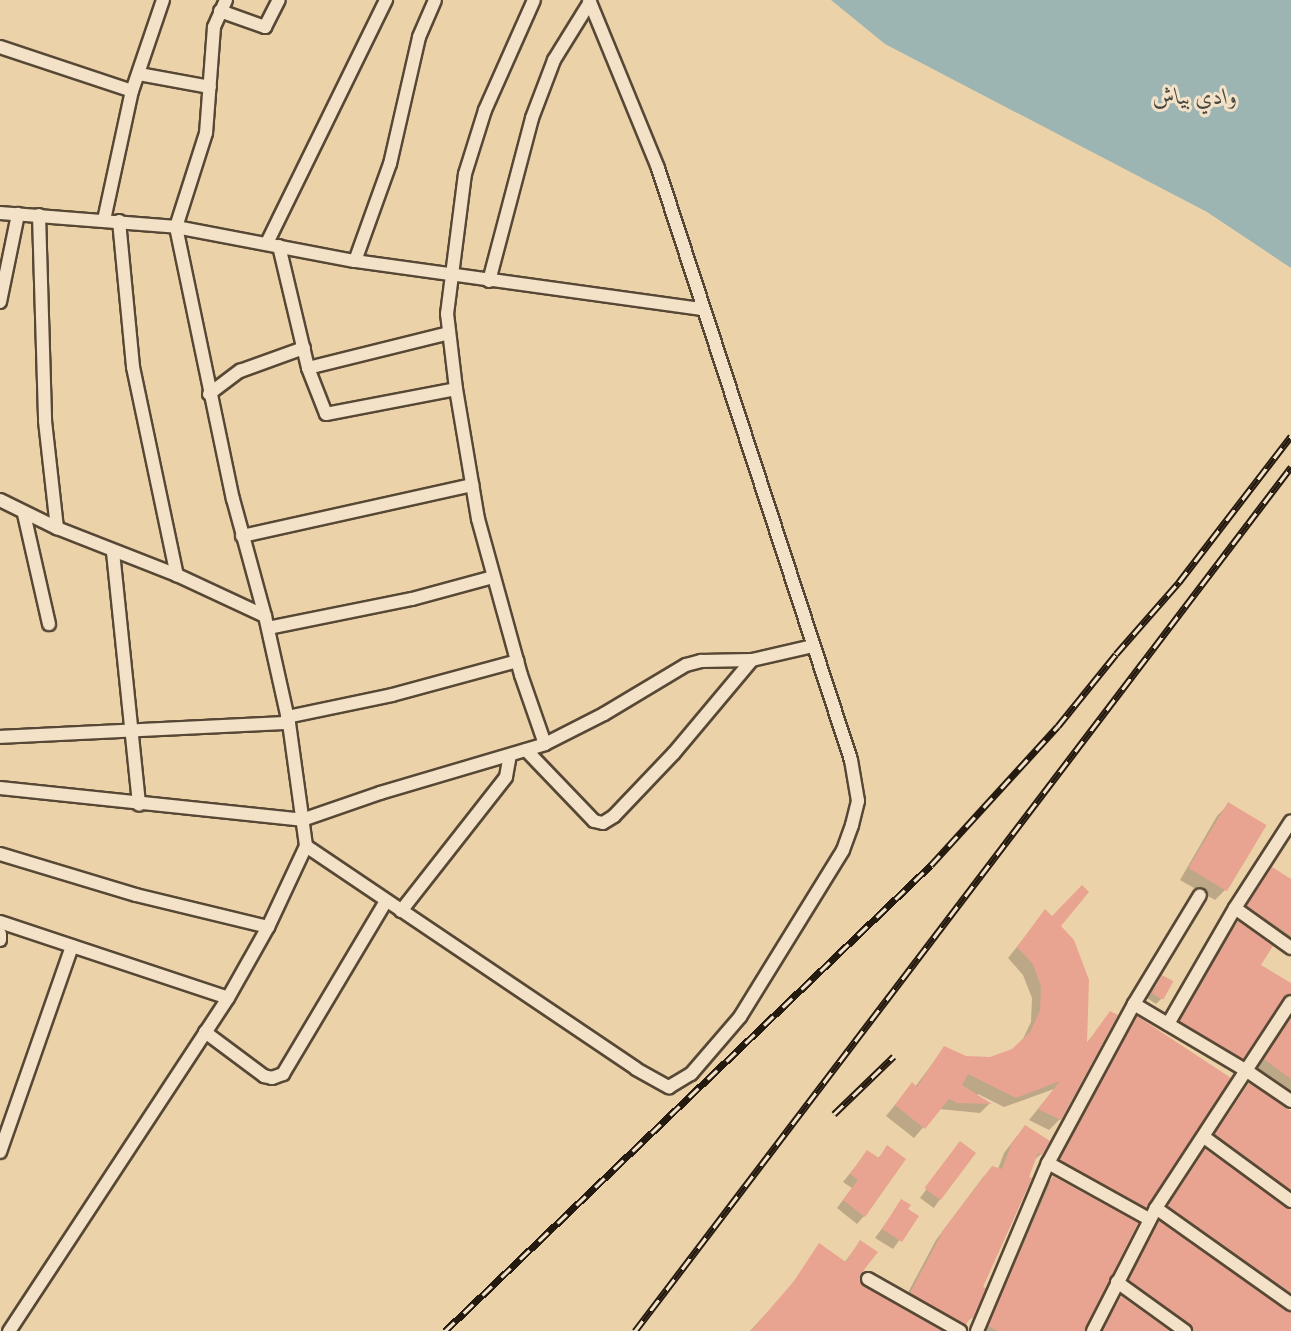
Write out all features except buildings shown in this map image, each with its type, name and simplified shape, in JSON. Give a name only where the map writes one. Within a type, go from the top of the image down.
[{"type":"street","points":[[104,220],[132,91],[163,0]]},
{"type":"street","points":[[9,1331],[228,998],[268,927],[306,846],[288,720],[209,394],[176,227],[203,144],[214,27],[224,3],[265,27],[278,0]]},
{"type":"street","points":[[386,0],[273,245],[308,368],[323,410],[330,415],[456,389]]},
{"type":"street","points":[[355,261],[390,164],[419,37],[435,0]]},
{"type":"street","points":[[534,0],[475,141],[462,192],[447,314],[472,485],[493,577],[545,744]]},
{"type":"street","points":[[489,281],[532,118],[554,60],[590,1]]},
{"type":"street","points":[[306,846],[657,1083],[668,1087],[681,1083],[740,1017],[843,850],[852,825],[858,801],[856,779],[658,168],[590,1]]},
{"type":"street","points":[[0,47],[132,91]]},
{"type":"street","points":[[139,74],[210,87]]},
{"type":"street","points":[[0,213],[176,227],[355,261],[702,309]]},
{"type":"street","points":[[0,302],[18,214]]},
{"type":"street","points":[[39,215],[45,421],[57,528]]},
{"type":"street","points":[[119,222],[133,367],[177,575]]},
{"type":"street","points":[[308,368],[449,332]]},
{"type":"street","points":[[209,394],[240,371],[304,348]]},
{"type":"street","points":[[242,536],[472,485]]},
{"type":"street","points":[[0,500],[24,514],[113,552],[177,575],[266,622],[412,599],[493,577]]},
{"type":"street","points":[[24,514],[50,624]]},
{"type":"street","points":[[113,552],[139,805]]},
{"type":"street","points":[[0,788],[139,805],[302,820],[380,793],[545,744],[604,714],[686,664],[752,660],[813,646]]},
{"type":"street","points":[[526,750],[594,821],[603,823],[614,816],[674,753],[752,660]]},
{"type":"street","points":[[0,737],[288,720],[517,661]]},
{"type":"street","points":[[401,911],[506,777],[510,755]]},
{"type":"street","points":[[1168,1024],[1235,908],[1291,821]]},
{"type":"street","points":[[0,854],[136,895],[268,927]]},
{"type":"street","points":[[981,1329],[1048,1163],[1134,1004],[1199,895]]},
{"type":"street","points":[[205,1032],[264,1076],[272,1078],[283,1074],[386,901]]},
{"type":"street","points":[[1235,908],[1291,948]]},
{"type":"street","points":[[0,922],[228,998]]},
{"type":"street","points":[[0,934],[0,940]]},
{"type":"street","points":[[0,1152],[72,946]]},
{"type":"street","points":[[1093,1331],[1152,1214],[1291,1002]]},
{"type":"street","points":[[1134,1004],[1247,1071],[1291,1101]]},
{"type":"street","points":[[1204,1137],[1291,1201]]},
{"type":"street","points":[[1048,1163],[1152,1214],[1291,1304]]},
{"type":"street","points":[[868,1279],[960,1331]]},
{"type":"street","points":[[1117,1282],[1185,1331]]},
{"type":"water","name":"وادي بياش","points":[[831,0],[1291,0],[1291,268],[1207,212],[885,44]]},
{"type":"railway","points":[[445,1331],[931,865],[1058,726],[1179,582],[1291,436]]},
{"type":"railway","points":[[635,1331],[1291,467]]},
{"type":"railway","points":[[834,1114],[894,1056]]}]
